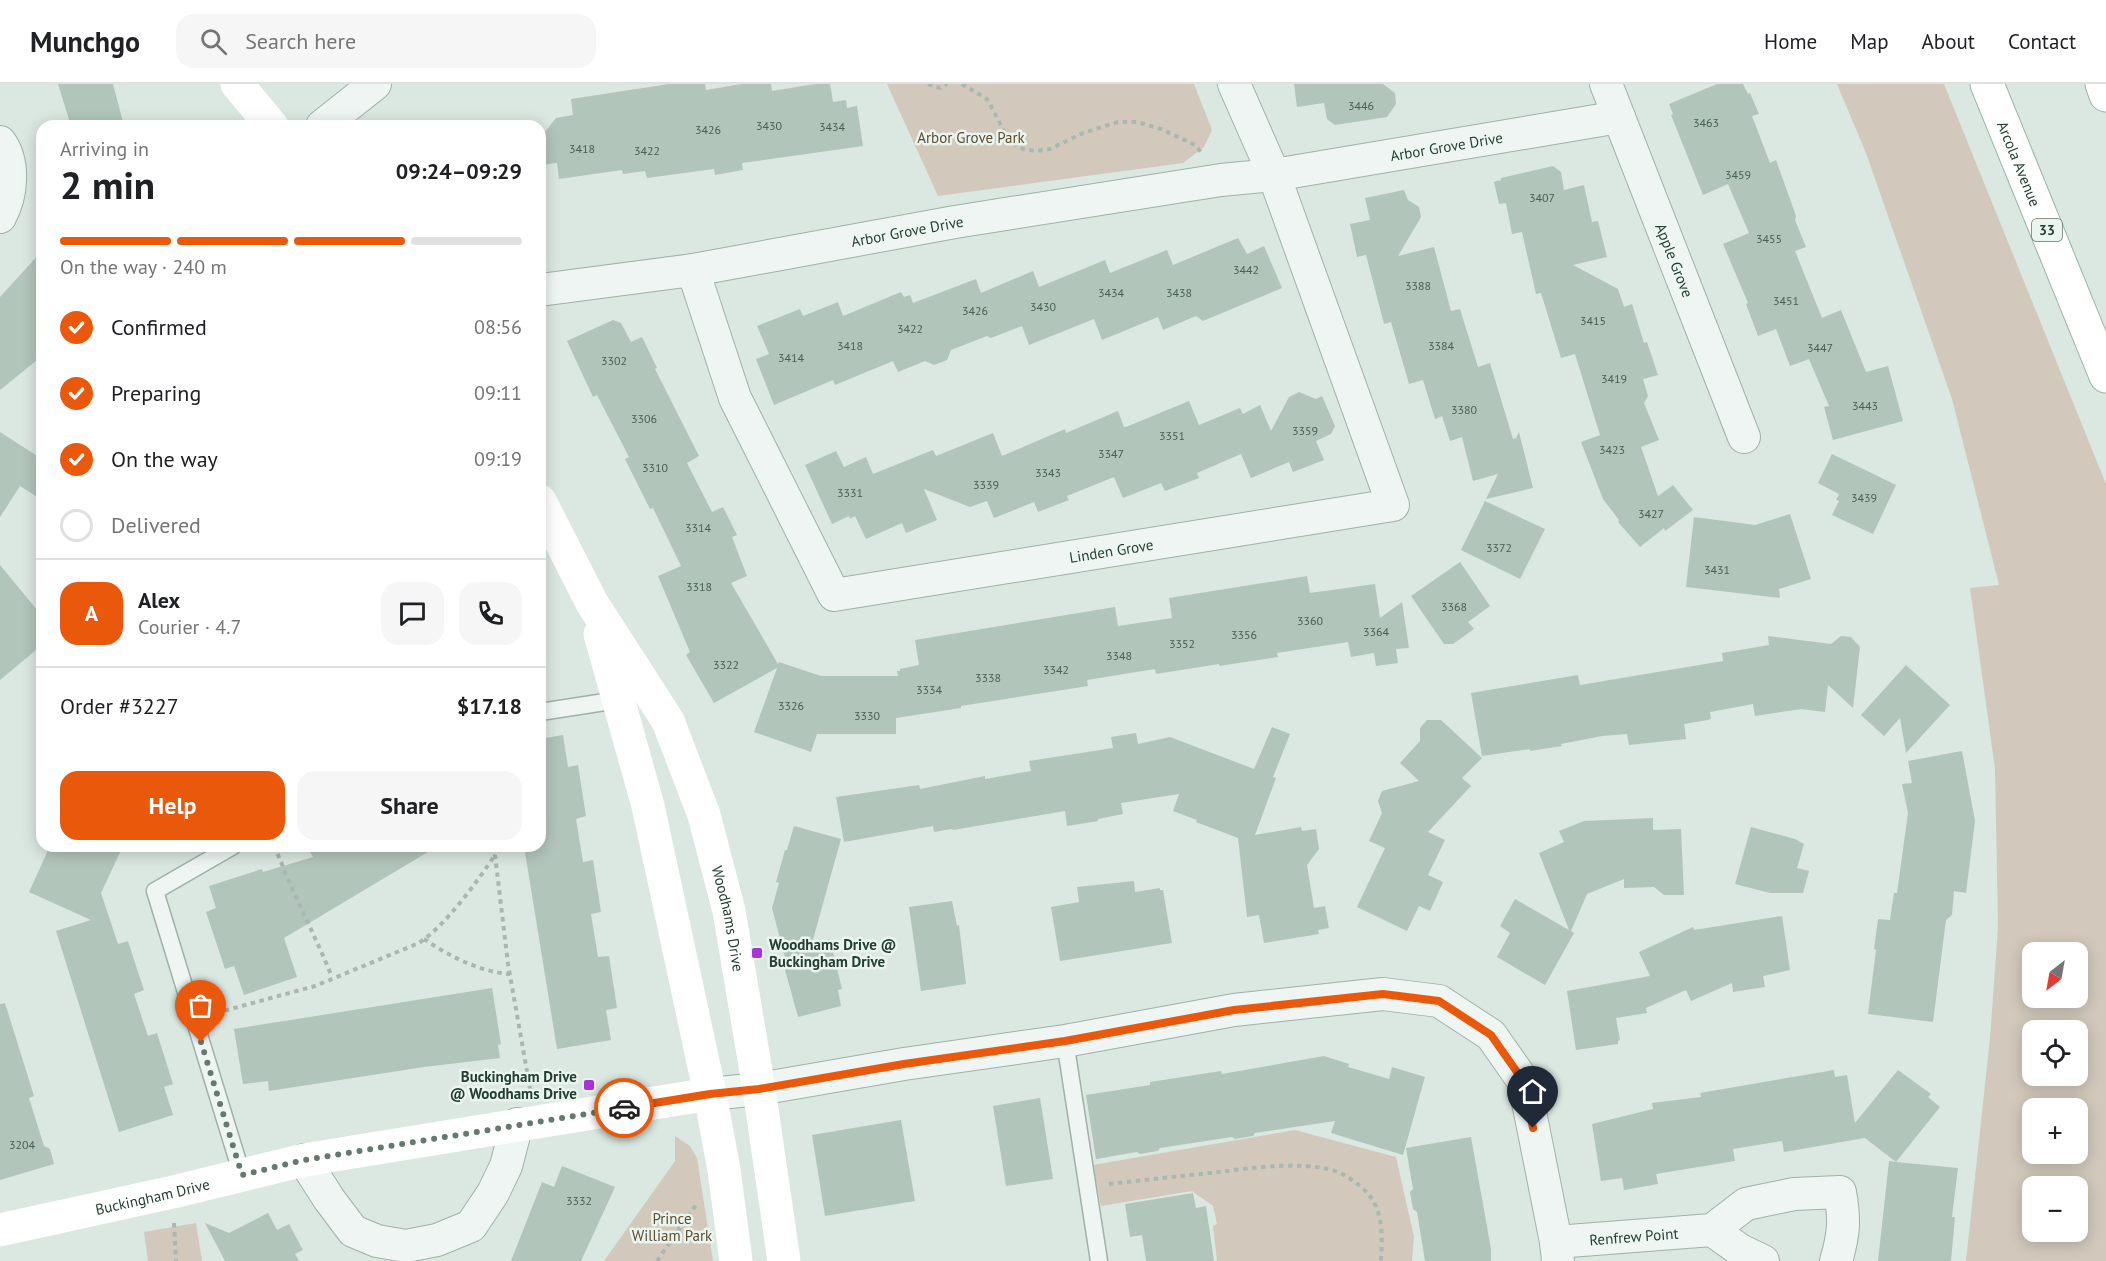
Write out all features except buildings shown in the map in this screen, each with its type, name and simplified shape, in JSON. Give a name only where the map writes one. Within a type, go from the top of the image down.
[{"type":"street","points":[[237,84],[267,120]]},
{"type":"street","points":[[330,120],[375,84]]},
{"type":"street","points":[[1234,84],[1274,174]]},
{"type":"street","name":"Apple Grove","points":[[1606,84],[1744,436]]},
{"type":"street","name":"Arcola Avenue","points":[[1987,84],[2106,376]]},
{"type":"street","points":[[2102,84],[2106,95]]},
{"type":"street","name":"Arbor Grove Drive","points":[[546,289],[693,270],[955,222],[1221,180],[1274,174],[1620,117]]},
{"type":"street","points":[[0,142],[5,149],[11,181],[0,217]]},
{"type":"street","name":"Linden Grove","points":[[693,270],[735,398],[834,595],[1393,505],[1274,174]]},
{"type":"street","name":"Woodhams Drive","points":[[546,513],[592,603],[668,721],[704,815],[729,911],[759,1089],[784,1261]]},
{"type":"street","name":"Woodhams Drive","points":[[592,603],[648,806],[710,1094],[724,1170],[736,1261]]},
{"type":"street","name":"Buckingham Drive","points":[[0,1230],[304,1160],[710,1094],[759,1089],[904,1064],[1065,1041],[1234,1010],[1383,994],[1439,1001],[1491,1035],[1524,1082],[1557,1252]]},
{"type":"street","points":[[304,1160],[353,1231],[377,1241],[406,1246],[437,1240],[471,1226],[493,1193],[526,1123]]},
{"type":"street","points":[[1763,1261],[1740,1250],[1712,1230],[1746,1204],[1794,1194],[1840,1192],[1844,1214],[1844,1235],[1836,1261]]},
{"type":"street","name":"Renfrew Point","points":[[1557,1252],[1712,1230]]},
{"type":"lane","points":[[546,711],[618,700]]},
{"type":"lane","points":[[222,852],[154,891],[242,1175]]},
{"type":"lane","points":[[1065,1041],[1099,1261]]},
{"type":"path","points":[[928,84],[940,88],[947,84]]},
{"type":"path","points":[[962,84],[987,99],[1010,141],[1023,149],[1036,151],[1050,149],[1083,133],[1118,122],[1137,122],[1161,129],[1195,144],[1221,180]]},
{"type":"path","points":[[277,852],[332,977]]},
{"type":"path","points":[[194,1019],[315,986],[424,939],[447,917],[496,852]]},
{"type":"path","points":[[495,855],[526,1123]]},
{"type":"path","points":[[424,939],[479,967],[510,974]]},
{"type":"path","points":[[1087,1187],[1251,1168],[1288,1166],[1333,1170],[1369,1195],[1377,1208],[1382,1232],[1382,1261]]},
{"type":"path","points":[[657,1261],[694,1206],[724,1170]]},
{"type":"path","points":[[173,1192],[176,1261]]},
{"type":"green space","name":"Arbor Grove Park","points":[[887,84],[1194,84],[1212,130],[1204,147],[1183,163],[938,196]]},
{"type":"green space","points":[[1837,84],[1944,84],[2106,484],[2106,1261],[1966,1261],[1990,1038],[1998,928],[1995,769],[1970,588],[1999,585],[1952,399],[1866,153]]},
{"type":"green space","points":[[1295,1130],[1396,1157],[1414,1237],[1412,1261],[1217,1261],[1213,1226],[1217,1224],[1213,1206],[1192,1191],[1101,1206],[1093,1165]]},
{"type":"green space","name":"Prince William Park","points":[[675,1136],[690,1146],[697,1158],[713,1261],[604,1261],[675,1161]]},
{"type":"green space","points":[[196,1223],[202,1261],[148,1261],[144,1232]]},
{"type":"way so far","points":[[201,1042],[242,1175],[304,1160],[624,1108]]},
{"type":"place","name":"Woodhams Drive @ Buckingham Drive","points":[[757,953]]},
{"type":"place","name":"Buckingham Drive @ Woodhams Drive","points":[[589,1085]]},
{"type":"route","points":[[624,1108],[1065,1041],[1234,1010],[1383,994],[1439,1001],[1491,1035],[1524,1082],[1533,1128]]}]
